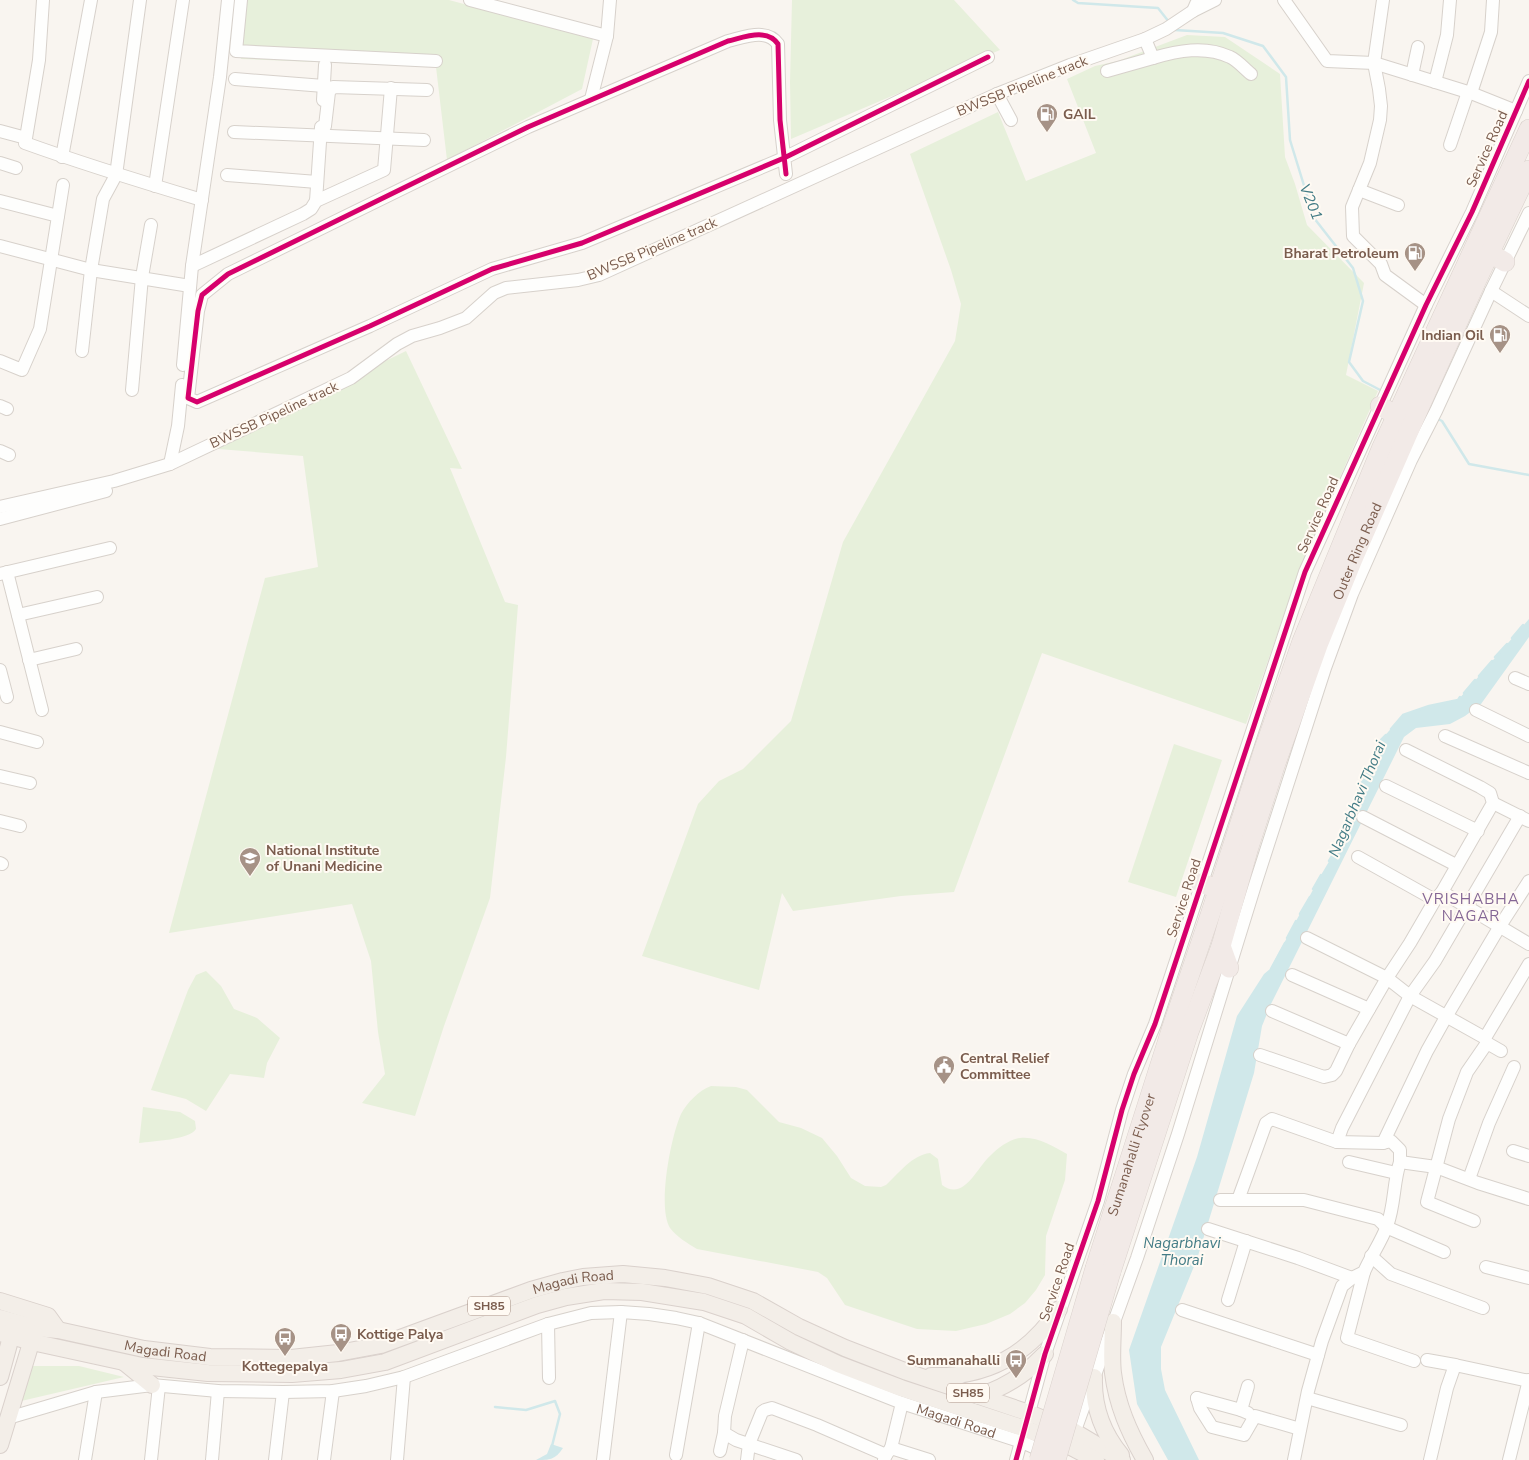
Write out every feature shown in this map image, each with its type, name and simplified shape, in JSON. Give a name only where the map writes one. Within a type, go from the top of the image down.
[{"type":"highway","name":"Outer Ring Road","points":[[1230,851],[1302,641],[1333,562],[1406,406],[1480,215],[1529,129]]},
{"type":"highway","name":"Outer Ring Road","points":[[1220,946],[1247,883],[1275,766],[1318,645],[1357,566],[1406,406],[1497,258],[1529,170]]},
{"type":"highway","name":"Sumanahalli Flyover","points":[[1066,1452],[1103,1270],[1172,1027],[1209,886],[1230,851]]},
{"type":"highway","name":"Sumanahalli Flyover","points":[[1039,1460],[1103,1270],[1220,946]]},
{"type":"highway","points":[[1220,946],[1229,968]]},
{"type":"main road","name":"Magadi Road","points":[[34,1335],[58,1330],[144,1349],[210,1356],[266,1358],[317,1356],[381,1346],[547,1285],[583,1277],[623,1274],[685,1281],[753,1301],[821,1338],[907,1372],[1029,1413],[1066,1452],[1124,1460]]},
{"type":"main road","name":"Magadi Road","points":[[7,1328],[142,1366],[208,1373],[265,1375],[333,1371],[385,1362],[537,1305],[559,1299],[604,1291],[642,1292],[704,1302],[746,1316],[791,1342],[838,1364],[1066,1452],[1096,1460]]},
{"type":"main road","points":[[0,1301],[48,1316],[58,1330]]},
{"type":"main road","points":[[907,1372],[944,1377],[968,1374],[992,1366],[1015,1355],[1035,1339],[1059,1309]]},
{"type":"main road","points":[[1113,1322],[1113,1372],[1120,1406],[1131,1436],[1144,1460]]},
{"type":"main road","points":[[0,1377],[7,1328]]},
{"type":"main road","points":[[0,1445],[34,1335]]},
{"type":"main road","points":[[978,1396],[998,1389],[1016,1379],[1045,1354]]},
{"type":"main road","points":[[123,1362],[156,1386]]},
{"type":"main road","points":[[1092,1384],[1103,1427],[1124,1460]]},
{"type":"street","points":[[43,0],[39,60],[24,144],[116,175],[202,200]]},
{"type":"street","points":[[62,157],[91,0]]},
{"type":"street","points":[[82,351],[91,270],[104,199],[116,175],[140,0]]},
{"type":"street","points":[[155,186],[183,0]]},
{"type":"street","points":[[229,0],[236,51],[436,61]]},
{"type":"street","points":[[170,464],[178,426],[192,266],[220,77],[229,0]]},
{"type":"street","points":[[470,0],[607,36]]},
{"type":"street","points":[[591,100],[607,36],[610,0]]},
{"type":"street","points":[[1193,11],[1196,4],[1202,0]]},
{"type":"street","points":[[1193,11],[1215,0]]},
{"type":"street","points":[[1284,0],[1327,61],[1374,63],[1470,93],[1516,111]]},
{"type":"street","points":[[1382,0],[1374,63],[1381,106],[1380,120],[1370,163],[1352,206],[1353,236],[1380,264],[1385,275],[1426,305]]},
{"type":"street","points":[[1435,82],[1447,36],[1450,0]]},
{"type":"street","points":[[1450,145],[1491,32],[1493,0]]},
{"type":"street","name":"BWSSB Pipeline track","points":[[0,507],[114,481],[170,464],[351,378],[397,344],[412,336],[466,318],[482,302],[499,290],[513,286],[578,280],[599,275],[997,94],[1070,65],[1145,39],[1166,29],[1193,11]]},
{"type":"street","points":[[786,174],[784,158],[780,120],[778,44],[774,38],[768,35],[728,41],[528,127],[228,274],[202,295],[198,311],[188,398],[197,402],[370,326],[492,269],[582,243],[784,158],[988,57]]},
{"type":"street","points":[[1145,39],[1153,58]]},
{"type":"street","points":[[1412,75],[1418,47]]},
{"type":"street","points":[[1107,71],[1187,50],[1231,57],[1251,74]]},
{"type":"street","points":[[316,202],[325,65]]},
{"type":"street","points":[[235,79],[324,86]]},
{"type":"street","name":"Service Road","points":[[1016,1460],[1059,1309],[1098,1201],[1122,1110],[1134,1074],[1209,886],[1304,572],[1406,406],[1426,305],[1480,215],[1516,111],[1529,81]]},
{"type":"street","points":[[320,136],[325,126],[329,92],[333,87],[428,90]]},
{"type":"street","points":[[192,266],[304,214],[316,202],[384,170],[391,88]]},
{"type":"street","points":[[997,94],[1011,120]]},
{"type":"street","points":[[0,132],[26,138]]},
{"type":"street","points":[[234,132],[424,140]]},
{"type":"street","points":[[0,163],[16,168]]},
{"type":"street","points":[[227,175],[317,182]]},
{"type":"street","points":[[0,361],[22,370],[40,329],[63,185]]},
{"type":"street","points":[[1359,190],[1398,205]]},
{"type":"street","points":[[0,201],[58,216]]},
{"type":"street","points":[[1406,406],[1491,291],[1497,258],[1529,213]]},
{"type":"street","points":[[132,390],[142,277],[151,225]]},
{"type":"street","points":[[0,246],[91,270],[190,286]]},
{"type":"street","points":[[1491,291],[1529,316]]},
{"type":"street","points":[[0,519],[115,489]]},
{"type":"street","points":[[42,710],[18,615],[4,573],[110,548]]},
{"type":"street","points":[[18,615],[97,597]]},
{"type":"street","points":[[29,660],[76,649]]},
{"type":"street","points":[[0,670],[7,696]]},
{"type":"street","points":[[1515,678],[1529,684]]},
{"type":"street","points":[[1476,710],[1529,736]]},
{"type":"street","points":[[0,732],[37,742]]},
{"type":"street","points":[[1444,736],[1529,773]]},
{"type":"street","points":[[1337,1142],[1346,1120],[1410,996],[1435,961],[1524,818],[1494,803],[1490,793],[1480,787],[1406,750]]},
{"type":"street","points":[[0,776],[30,783]]},
{"type":"street","points":[[1386,786],[1478,831]]},
{"type":"street","points":[[1260,1055],[1319,1076],[1328,1077],[1336,1071],[1369,1010],[1494,803]]},
{"type":"street","points":[[1363,817],[1456,865]]},
{"type":"street","points":[[0,821],[20,826]]},
{"type":"street","points":[[1358,857],[1439,896],[1467,907],[1529,944]]},
{"type":"street","points":[[1383,1142],[1446,1017],[1529,880]]},
{"type":"street","points":[[1066,1452],[1143,1240],[1229,968],[1247,883]]},
{"type":"street","points":[[1307,938],[1388,978],[1410,996],[1486,1040],[1501,1051]]},
{"type":"street","points":[[1474,1220],[1427,1202],[1449,1119],[1467,1072],[1486,1040],[1524,986],[1529,964]]},
{"type":"street","points":[[1292,976],[1369,1010]]},
{"type":"street","points":[[1272,1011],[1349,1044]]},
{"type":"street","points":[[1470,1179],[1489,1123],[1514,1067]]},
{"type":"street","points":[[1238,1200],[1266,1123],[1272,1119],[1337,1142],[1391,1141],[1400,1150],[1394,1198],[1386,1227],[1364,1272],[1346,1338],[1414,1360]]},
{"type":"street","points":[[1513,1151],[1529,1156]]},
{"type":"street","points":[[1349,1162],[1398,1167],[1436,1167],[1529,1199]]},
{"type":"street","points":[[1220,1200],[1304,1200],[1378,1219],[1386,1227],[1444,1252]]},
{"type":"street","points":[[1208,1229],[1298,1258],[1352,1278]]},
{"type":"street","points":[[1228,1300],[1246,1242]]},
{"type":"street","points":[[1371,1256],[1391,1274],[1483,1308]]},
{"type":"street","points":[[1486,1267],[1529,1278]]},
{"type":"street","points":[[1294,1460],[1318,1355],[1342,1286],[1364,1272]]},
{"type":"street","points":[[1182,1310],[1318,1355]]},
{"type":"street","points":[[603,1460],[621,1312]]},
{"type":"street","name":"Magadi Road","points":[[8,1418],[96,1392],[156,1386],[218,1391],[333,1391],[404,1377],[548,1324],[591,1313],[621,1312],[676,1318],[699,1323],[902,1403],[1024,1436]]},
{"type":"street","points":[[676,1455],[699,1323]]},
{"type":"street","points":[[548,1324],[549,1378]]},
{"type":"street","points":[[720,1451],[725,1416],[743,1340]]},
{"type":"street","points":[[1428,1360],[1529,1381],[1509,1460]]},
{"type":"street","points":[[1430,1460],[1447,1388],[1455,1365]]},
{"type":"street","points":[[1040,1374],[1092,1384]]},
{"type":"street","points":[[397,1460],[404,1377]]},
{"type":"street","points":[[152,1460],[156,1386]]},
{"type":"street","points":[[1241,1410],[1248,1386]]},
{"type":"street","points":[[212,1460],[218,1391]]},
{"type":"street","points":[[324,1460],[333,1391]]},
{"type":"street","points":[[85,1460],[96,1392]]},
{"type":"street","points":[[275,1460],[283,1392]]},
{"type":"street","points":[[1255,1416],[1244,1435],[1212,1427],[1200,1408],[1197,1398],[1300,1429]]},
{"type":"street","points":[[1307,1398],[1401,1425]]},
{"type":"street","points":[[887,1454],[902,1403]]},
{"type":"street","points":[[747,1460],[749,1444],[762,1412],[772,1408],[887,1454],[929,1460]]},
{"type":"street","points":[[724,1433],[736,1440],[796,1460]]},
{"type":"green space","points":[[246,0],[449,0],[593,39],[582,89],[447,160],[436,67],[241,59]]},
{"type":"green space","points":[[792,0],[954,0],[1000,50],[791,139]]},
{"type":"green space","points":[[1187,35],[1225,37],[1280,74],[1285,157],[1307,225],[1364,283],[1346,375],[1378,391],[1300,568],[1246,724],[1042,653],[954,892],[901,896],[793,911],[782,893],[759,990],[642,956],[698,804],[719,781],[743,769],[791,721],[843,542],[955,341],[961,304],[910,154],[998,112],[1026,181],[1096,153],[1067,79],[1095,66],[1118,61]]},
{"type":"green space","points":[[406,351],[462,469],[450,468],[505,602],[518,605],[506,757],[490,898],[444,1026],[415,1116],[362,1103],[385,1074],[378,1032],[371,961],[352,904],[169,933],[265,578],[318,567],[303,456],[206,448]]},
{"type":"green space","points":[[1174,744],[1222,760],[1176,897],[1128,882]]},
{"type":"green space","points":[[206,971],[221,986],[234,1009],[257,1018],[280,1038],[267,1063],[264,1078],[230,1074],[206,1111],[186,1099],[151,1090],[188,990],[196,975]]},
{"type":"green space","points":[[711,1086],[736,1087],[747,1090],[779,1122],[801,1128],[822,1138],[837,1156],[851,1178],[865,1186],[881,1187],[886,1185],[901,1170],[923,1154],[930,1153],[938,1159],[942,1185],[950,1189],[957,1189],[970,1181],[994,1152],[1012,1140],[1020,1138],[1033,1139],[1045,1142],[1062,1151],[1067,1154],[1065,1180],[1046,1236],[1045,1275],[1025,1303],[1010,1314],[986,1324],[956,1331],[917,1329],[845,1305],[827,1278],[818,1272],[697,1249],[679,1237],[670,1228],[666,1218],[665,1189],[673,1138],[681,1114],[694,1097]]},
{"type":"green space","points":[[143,1107],[180,1112],[195,1121],[196,1129],[192,1133],[179,1138],[139,1143]]},
{"type":"green space","points":[[29,1366],[79,1366],[124,1377],[17,1402]]},
{"type":"water","name":"Nagarbhavi Thorai","points":[[1529,619],[1529,637],[1481,704],[1450,724],[1416,728],[1404,737],[1271,1004],[1262,1026],[1254,1073],[1197,1259],[1161,1347],[1161,1369],[1165,1390],[1199,1460],[1168,1460],[1137,1404],[1129,1350],[1197,1157],[1237,1016],[1264,974],[1270,969],[1346,833],[1357,794],[1381,740],[1403,715],[1430,706],[1458,700]]},
{"type":"water","points":[[551,1444],[563,1448],[552,1458],[536,1460],[547,1454]]},
{"type":"waterway","name":"V201","points":[[1073,0],[1078,3],[1158,8],[1169,22]]},
{"type":"waterway","name":"V201","points":[[1174,28],[1175,30],[1223,33],[1263,46],[1286,77],[1290,140],[1314,218],[1353,268],[1363,301],[1349,362],[1363,381],[1384,392]]},
{"type":"waterway","name":"V201","points":[[1438,419],[1442,421],[1469,464],[1529,475]]},
{"type":"waterway","name":"Nagarbhavi Thorai","points":[[1512,638],[1523,625]]},
{"type":"waterway","name":"Nagarbhavi Thorai","points":[[1495,657],[1507,644]]},
{"type":"waterway","name":"Nagarbhavi Thorai","points":[[1479,676],[1492,661]]},
{"type":"waterway","name":"Nagarbhavi Thorai","points":[[1464,693],[1475,680]]},
{"type":"waterway","name":"Nagarbhavi Thorai","points":[[1391,729],[1403,715],[1429,706],[1458,700],[1460,697]]},
{"type":"waterway","name":"Nagarbhavi Thorai","points":[[1346,833],[1357,794],[1381,740],[1386,735]]},
{"type":"waterway","name":"Nagarbhavi Thorai","points":[[1329,861],[1343,838]]},
{"type":"waterway","name":"Nagarbhavi Thorai","points":[[1313,889],[1321,875]]},
{"type":"waterway","name":"Nagarbhavi Thorai","points":[[1300,914],[1310,897]]},
{"type":"waterway","name":"Nagarbhavi Thorai","points":[[1287,938],[1296,921]]},
{"type":"waterway","name":"Nagarbhavi Thorai","points":[[1271,969],[1285,943]]},
{"type":"waterway","points":[[495,1407],[526,1410],[555,1401],[560,1414],[552,1446]]},
{"type":"cycle path","points":[[786,174],[780,120],[778,44],[768,36],[762,35],[728,41],[528,127],[228,274],[202,295],[198,311],[188,398],[197,402],[370,326],[492,269],[582,243],[784,158],[988,57]]},
{"type":"cycle path","points":[[1016,1460],[1045,1354],[1098,1201],[1122,1110],[1134,1074],[1155,1024],[1305,572],[1426,305],[1472,212],[1529,81]]},
{"type":"place","name":"GAIL","points":[[1047,133]]},
{"type":"place","name":"Bharat Petroleum","points":[[1415,272]]},
{"type":"place","name":"Indian Oil","points":[[1500,354]]},
{"type":"place","name":"National Institute of Unani Medicine","points":[[250,877]]},
{"type":"place","name":"Central Relief Committee","points":[[944,1085]]},
{"type":"place","name":"Kottige Palya","points":[[341,1353]]},
{"type":"place","name":"Kottegepalya","points":[[285,1357]]},
{"type":"place","name":"Summanahalli","points":[[1016,1379]]},
{"type":"district","name":"VRISHABHA NAGAR","points":[[1471,908]]}]
